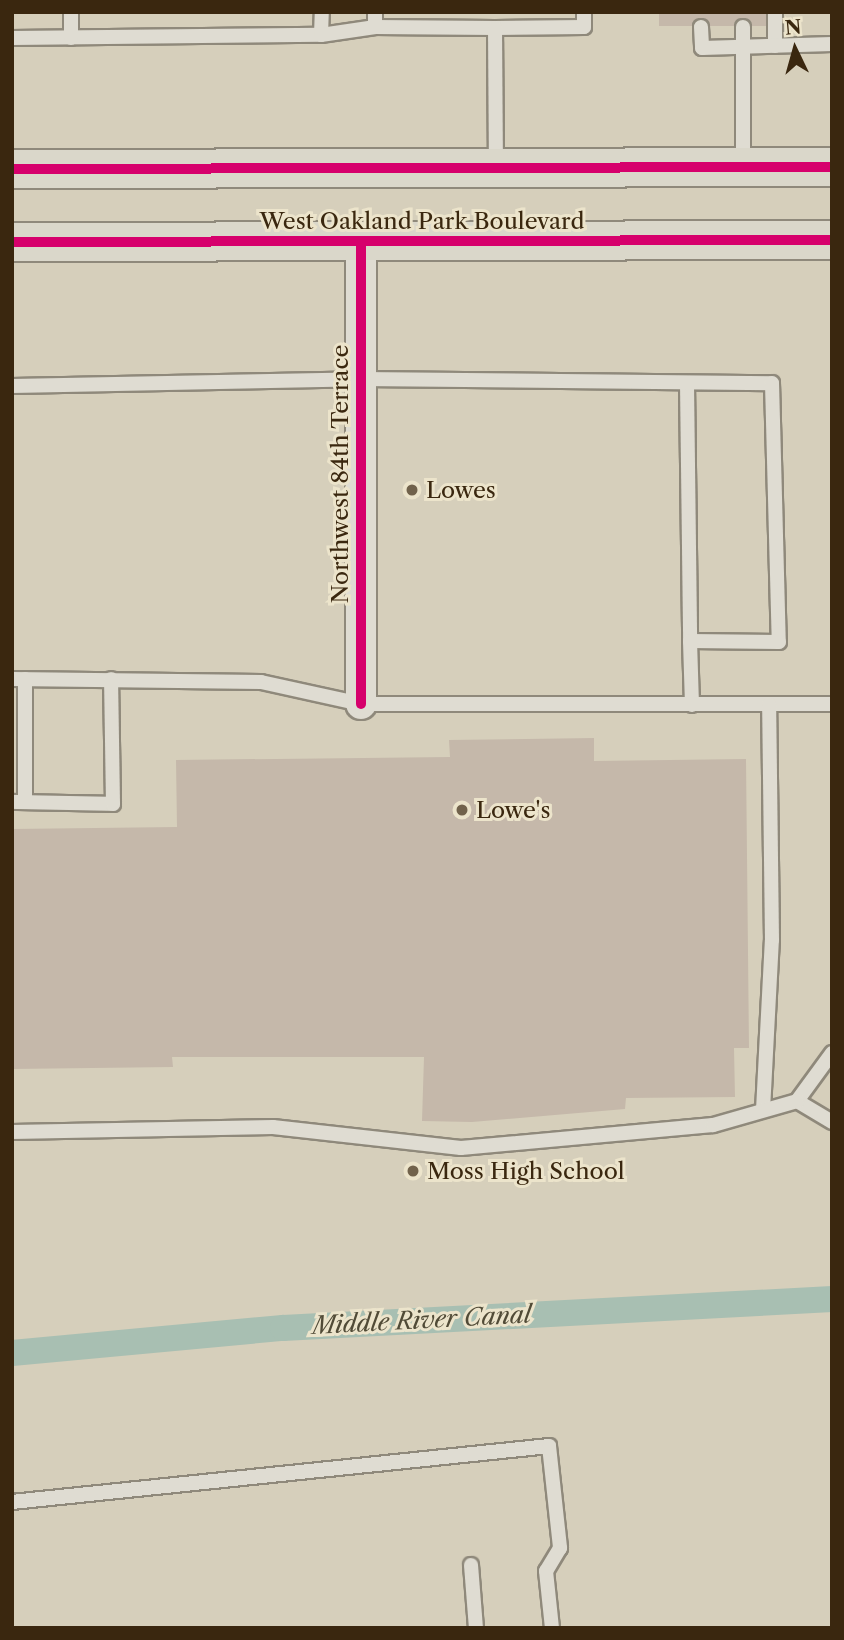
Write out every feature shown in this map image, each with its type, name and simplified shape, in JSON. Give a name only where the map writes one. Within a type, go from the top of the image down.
[{"type":"main road","points":[[12,169],[832,167]]},
{"type":"main road","name":"West Oakland Park Boulevard","points":[[12,242],[361,244],[832,240]]},
{"type":"street","name":"Northwest 84th Terrace","points":[[361,244],[361,704]]},
{"type":"lane","points":[[71,12],[71,38]]},
{"type":"lane","points":[[321,35],[322,12]]},
{"type":"lane","points":[[12,38],[321,35],[375,20],[495,28],[584,27],[584,12]]},
{"type":"lane","points":[[775,12],[775,46]]},
{"type":"lane","points":[[702,27],[702,48],[832,44]]},
{"type":"lane","points":[[743,27],[743,167]]},
{"type":"lane","points":[[495,28],[496,166]]},
{"type":"lane","points":[[12,386],[361,379],[772,383],[779,642],[690,641]]},
{"type":"lane","points":[[687,383],[692,705]]},
{"type":"lane","points":[[111,679],[113,804],[19,802],[19,679],[111,679],[261,682],[361,704],[832,704]]},
{"type":"lane","points":[[763,1110],[772,940],[769,705]]},
{"type":"lane","points":[[12,1132],[273,1127],[461,1148],[713,1125],[797,1101],[832,1053]]},
{"type":"lane","points":[[797,1101],[832,1122]]},
{"type":"lane","points":[[12,1502],[549,1446],[559,1548],[547,1571],[552,1628]]},
{"type":"lane","points":[[471,1564],[477,1628]]},
{"type":"building","points":[[659,12],[769,12],[769,26],[659,26]]},
{"type":"building","points":[[594,738],[594,761],[746,759],[749,1048],[734,1048],[735,1097],[626,1098],[625,1109],[472,1122],[422,1121],[424,1057],[172,1057],[173,1067],[12,1069],[12,829],[177,827],[176,760],[450,757],[449,740]]},
{"type":"waterway","name":"Middle River Canal","points":[[12,1353],[283,1328],[832,1299]]},
{"type":"cycle path","points":[[12,169],[832,167]]},
{"type":"cycle path","points":[[12,242],[832,240]]},
{"type":"cycle path","points":[[361,244],[361,704]]},
{"type":"place","name":"Lowes","points":[[412,490]]},
{"type":"place","name":"Lowe's","points":[[462,810]]},
{"type":"place","name":"Moss High School","points":[[413,1171]]}]
